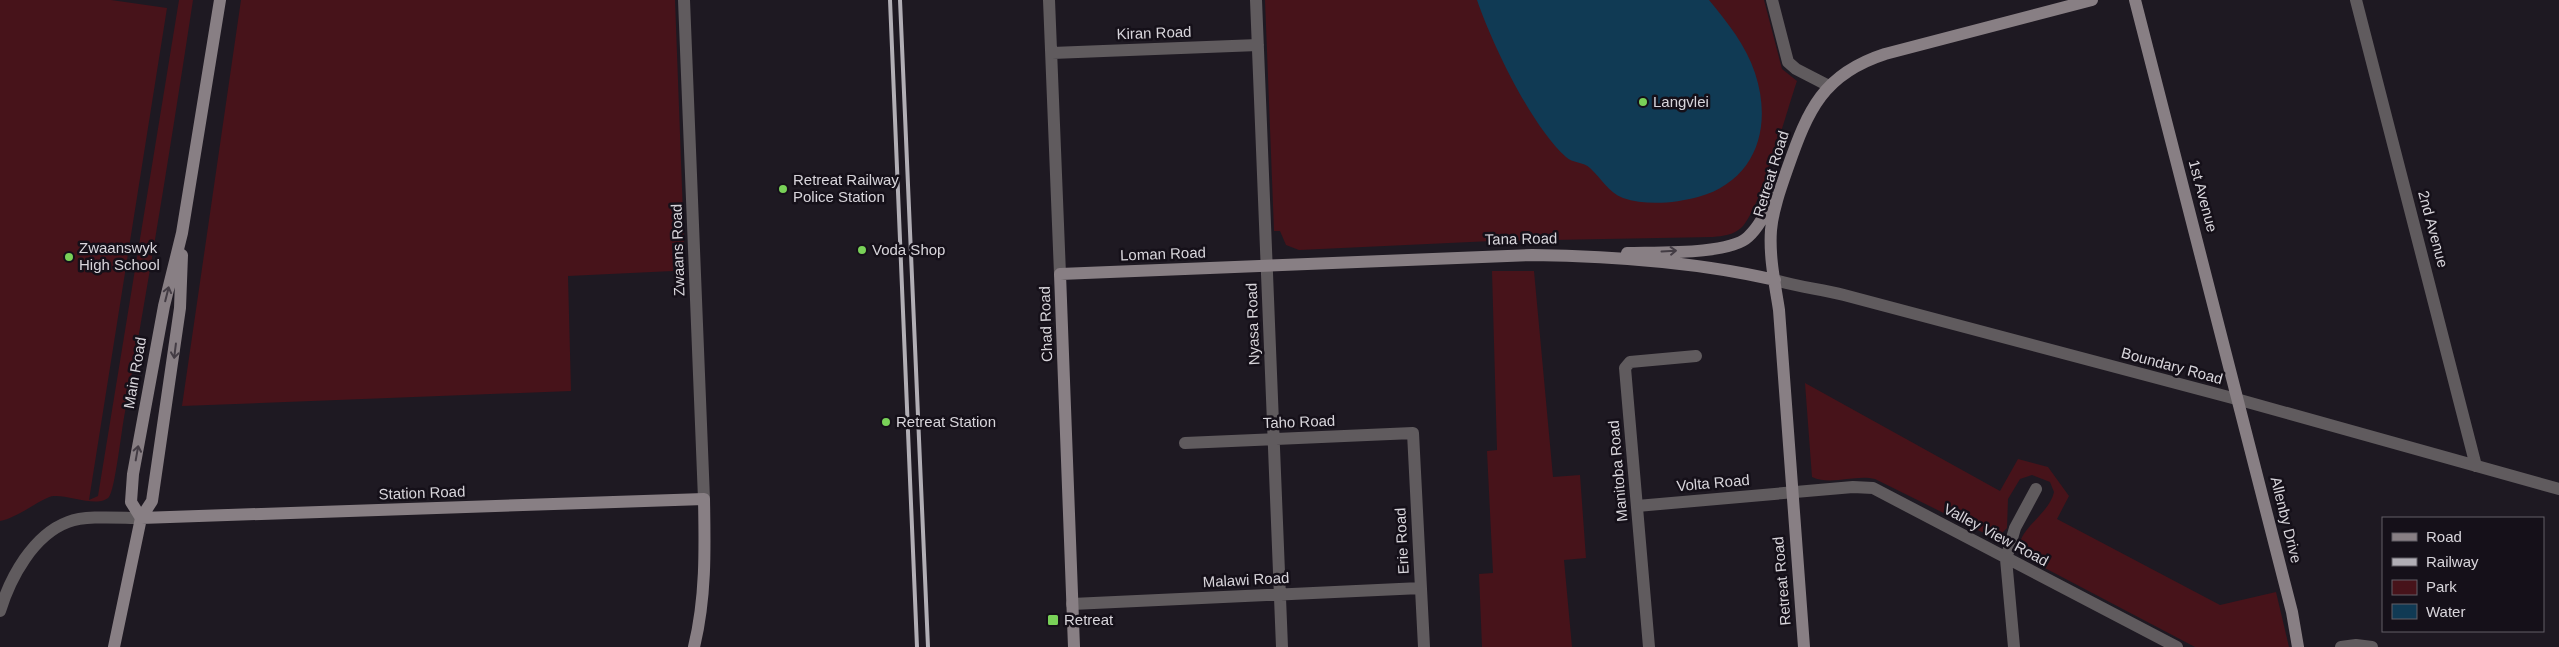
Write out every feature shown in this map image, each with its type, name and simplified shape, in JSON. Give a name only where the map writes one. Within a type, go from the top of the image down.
[{"type":"main road","name":"Main Road","points":[[141,518],[131,502],[133,474],[164,306],[182,233],[220,0]]},
{"type":"main road","name":"Retreat Road","points":[[1804,647],[1775,280],[1771,257],[1771,232],[1785,174],[1806,118],[1829,86],[1854,65],[1866,60],[2092,0]]},
{"type":"main road","name":"1st Avenue","points":[[2135,0],[2240,400]]},
{"type":"main road","points":[[1585,255],[1720,249],[1737,245],[1748,238],[1760,223],[1785,174]]},
{"type":"main road","name":"Main Road","points":[[114,647],[141,518],[152,501],[173,368],[180,308],[182,233]]},
{"type":"main road","name":"Tana Road","points":[[1266,266],[1491,256],[1585,255],[1729,272],[1775,280]]},
{"type":"main road","name":"Loman Road","points":[[1060,274],[1266,266]]},
{"type":"main road","name":"Chad Road","points":[[1060,274],[1074,647]]},
{"type":"main road","name":"Allenby Drive","points":[[2240,400],[2292,612],[2298,647]]},
{"type":"main road","name":"Station Road","points":[[141,518],[704,499]]},
{"type":"main road","points":[[694,647],[702,609],[704,582],[704,499]]},
{"type":"street","name":"Zwaans Road","points":[[684,0],[704,499]]},
{"type":"street","name":"Chad Road","points":[[1049,0],[1060,274]]},
{"type":"street","name":"Nyasa Road","points":[[1256,0],[1282,647]]},
{"type":"street","points":[[1772,0],[1788,62],[1796,70],[1829,86]]},
{"type":"street","name":"2nd Avenue","points":[[2356,0],[2476,466]]},
{"type":"street","name":"Kiran Road","points":[[1052,53],[1258,45]]},
{"type":"street","name":"Boundary Road","points":[[1775,280],[1801,288],[1835,293],[2240,400],[2559,489]]},
{"type":"street","name":"Manitoba Road","points":[[1650,647],[1625,365],[1630,362],[1696,356]]},
{"type":"street","name":"Taho Road","points":[[1185,444],[1413,434]]},
{"type":"street","name":"Erie Road","points":[[1413,434],[1424,647]]},
{"type":"street","name":"Valley View Road","points":[[1791,493],[1862,486],[1873,488],[2177,647]]},
{"type":"street","points":[[2014,647],[2006,559],[2015,528],[2036,489]]},
{"type":"street","name":"Volta Road","points":[[1637,506],[1791,493]]},
{"type":"street","points":[[0,611],[18,569],[34,547],[56,528],[69,521],[141,518]]},
{"type":"street","name":"Malawi Road","points":[[1072,604],[1421,588]]},
{"type":"street","points":[[2341,647],[2356,645],[2372,647]]},
{"type":"green space","name":"Zwaanswyk High School","points":[[0,0],[111,0],[167,8],[89,500],[98,496],[179,0],[193,0],[152,258],[111,492],[109,497],[98,501],[83,500],[60,496],[50,497],[15,516],[0,521]]},
{"type":"green space","points":[[241,0],[675,0],[684,242],[672,243],[673,271],[568,276],[571,391],[182,406]]},
{"type":"green space","points":[[1265,0],[1764,0],[1782,69],[1797,81],[1756,202],[1741,228],[1731,234],[1713,237],[1492,241],[1299,250],[1286,245],[1280,231],[1274,231]]},
{"type":"green space","points":[[1492,271],[1534,271],[1553,477],[1580,475],[1586,558],[1564,560],[1572,647],[1482,647],[1479,574],[1493,573],[1487,451],[1497,450]]},
{"type":"green space","points":[[1805,383],[2000,491],[2018,459],[2048,467],[2069,496],[2057,519],[2220,605],[2276,592],[2289,647],[2195,647],[2024,557],[2020,549],[2020,541],[2024,533],[2045,510],[2054,492],[2050,482],[2032,475],[2020,479],[2008,499],[2007,528],[1999,536],[1992,537],[1875,479],[1827,480],[1812,477]]},
{"type":"water","name":"Langvlei","points":[[1477,0],[1709,0],[1729,25],[1747,53],[1760,93],[1762,113],[1760,132],[1755,149],[1746,165],[1734,178],[1718,189],[1698,197],[1671,202],[1651,203],[1623,198],[1618,195],[1609,189],[1587,166],[1566,157],[1553,143],[1514,84]]},
{"type":"railway","points":[[890,0],[917,647]]},
{"type":"railway","points":[[900,0],[928,647]]},
{"type":"place","name":"Langvlei","points":[[1643,102]]},
{"type":"place","name":"Retreat Railway Police Station","points":[[783,189]]},
{"type":"place","name":"Voda Shop","points":[[862,250]]},
{"type":"place","name":"Zwaanswyk High School","points":[[69,257]]},
{"type":"place","name":"Retreat Station","points":[[886,422]]},
{"type":"place","name":"Retreat","points":[[1053,620]]}]
